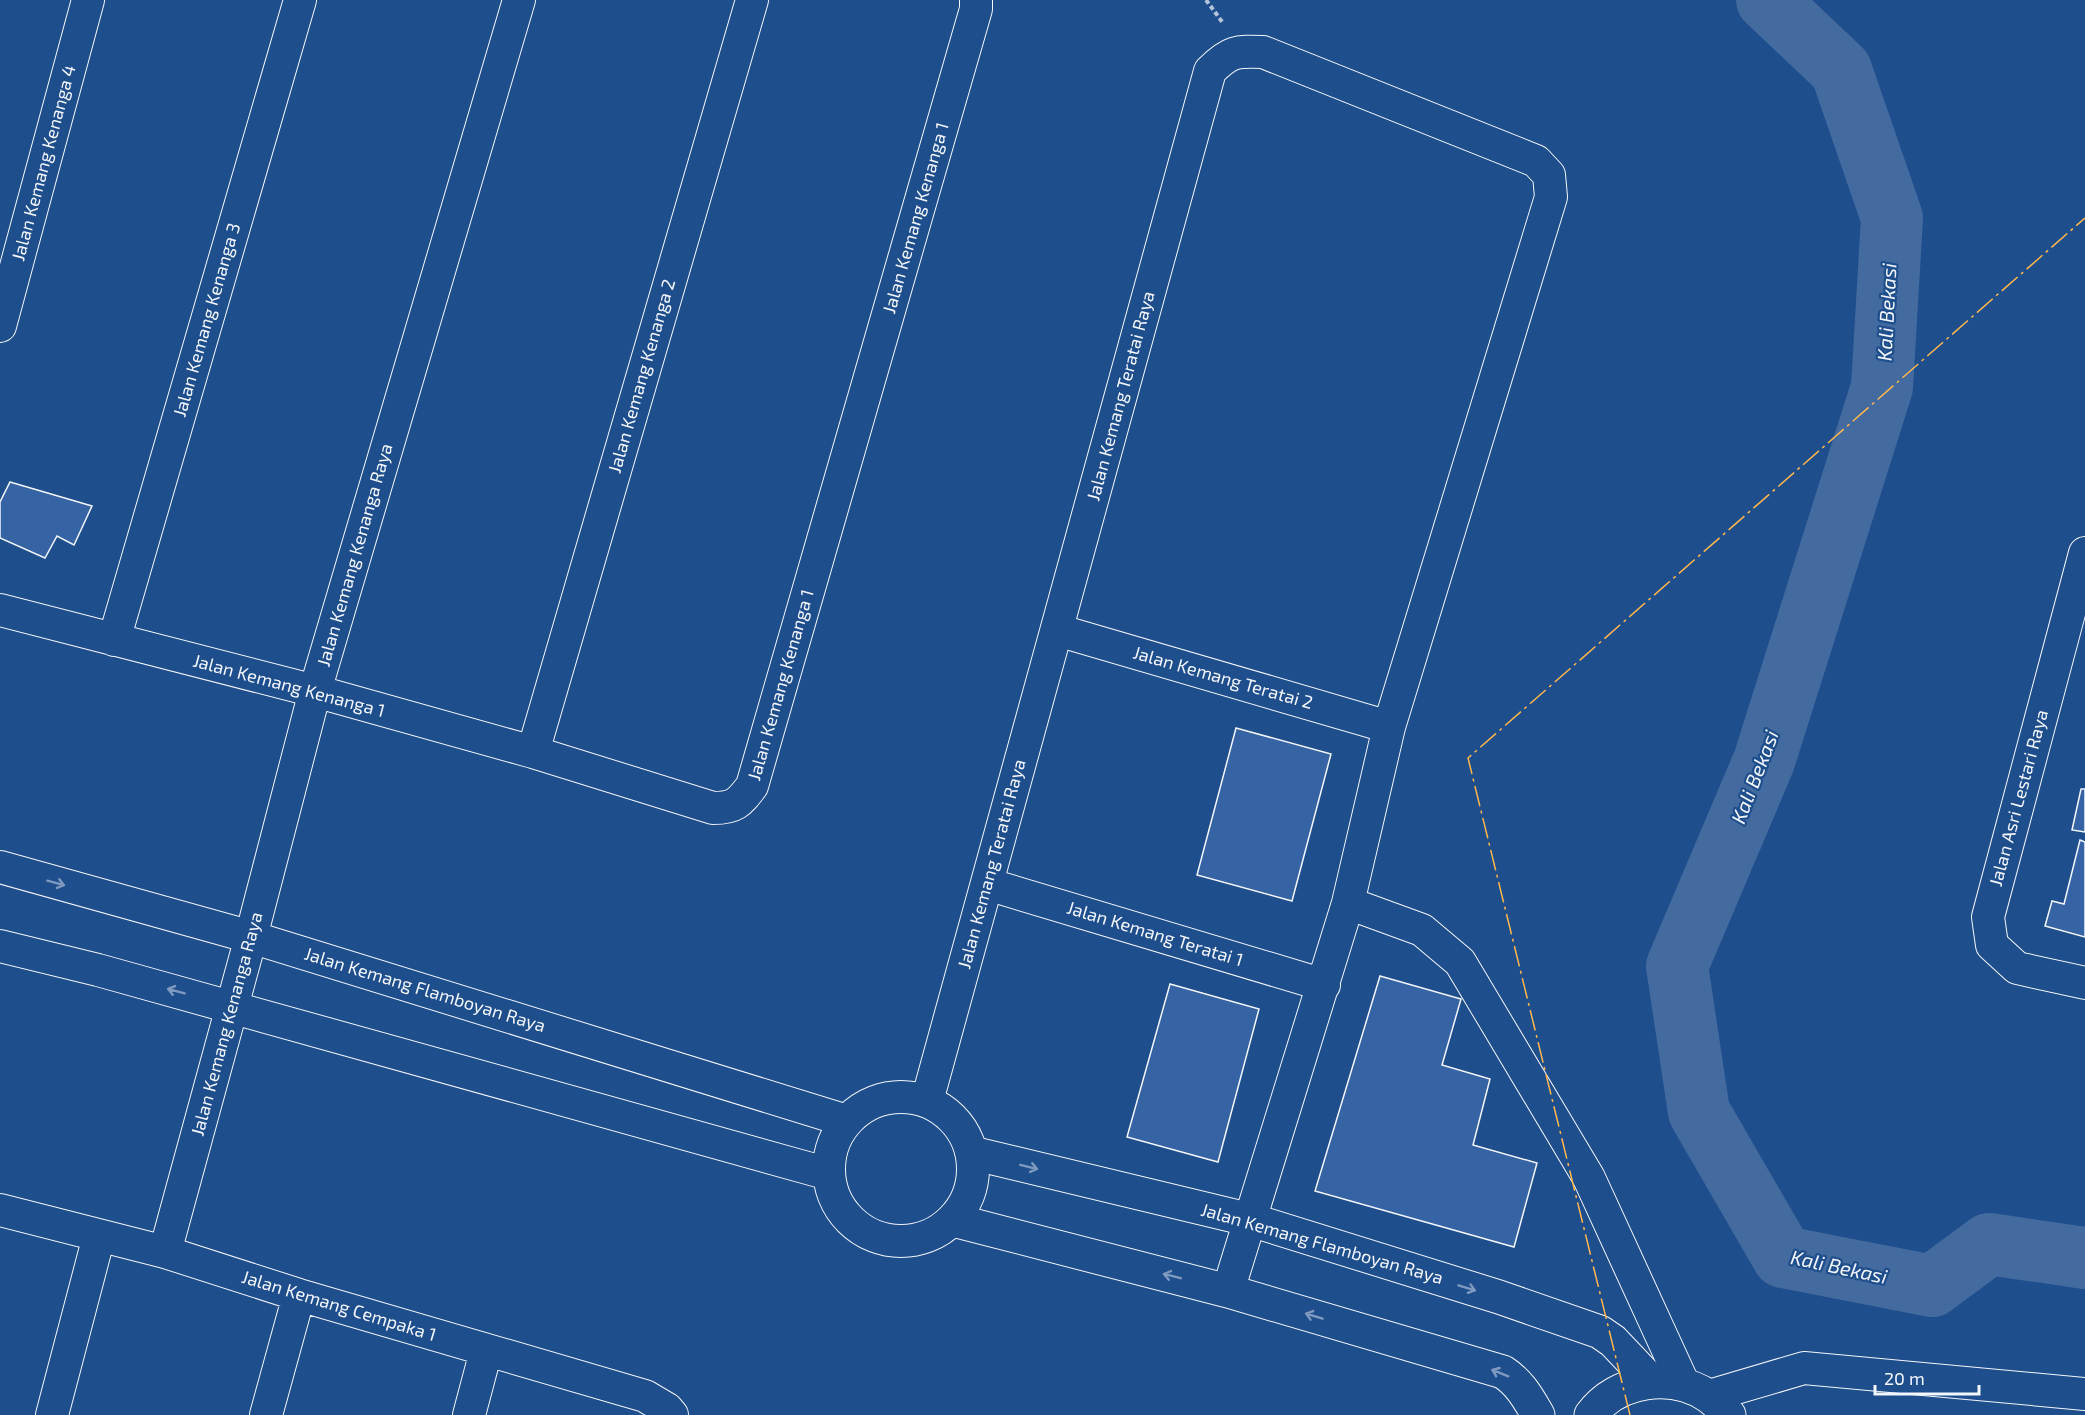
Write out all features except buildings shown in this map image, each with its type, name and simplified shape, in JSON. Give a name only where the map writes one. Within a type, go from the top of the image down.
[{"type":"street","name":"Jalan Kemang Kenanga 4","points":[[0,326],[88,0]]},
{"type":"street","name":"Jalan Kemang Kenanga 3","points":[[114,640],[300,0]]},
{"type":"street","name":"Jalan Kemang Kenanga Raya","points":[[165,1252],[315,691],[519,0]]},
{"type":"street","name":"Jalan Kemang Kenanga 2","points":[[532,752],[752,0]]},
{"type":"street","name":"Jalan Kemang Kenanga 1","points":[[0,610],[315,691],[532,752],[713,808],[729,808],[742,800],[752,786],[976,9],[976,0]]},
{"type":"street","name":"Jalan Kemang Teratai Raya","points":[[927,1101],[1210,71],[1222,59],[1239,51],[1263,52],[1536,161],[1549,175],[1551,197],[1389,727]]},
{"type":"street","name":"Jalan Asri Lestari Raya","points":[[2085,553],[1988,916],[1992,945],[2017,968],[2085,983]]},
{"type":"street","name":"Jalan Kemang Teratai 2","points":[[1057,630],[1389,727]]},
{"type":"street","points":[[1228,1291],[1348,903],[1389,727]]},
{"type":"street","name":"Jalan Kemang Flamboyan Raya","points":[[0,867],[251,937],[847,1121]]},
{"type":"street","name":"Jalan Kemang Teratai 1","points":[[987,884],[1324,985]]},
{"type":"street","points":[[1348,903],[1422,930],[1460,962],[1589,1178],[1707,1398]]},
{"type":"street","points":[[0,946],[98,970],[829,1174]]},
{"type":"street","points":[[906,1096],[927,1101],[947,1113],[963,1131],[972,1153],[973,1177],[967,1200],[953,1220],[931,1236],[904,1242],[877,1238],[853,1223],[836,1201],[829,1174],[830,1155],[837,1136],[847,1121],[864,1107],[884,1099],[906,1096]]},
{"type":"street","name":"Jalan Kemang Flamboyan Raya","points":[[972,1153],[1251,1220],[1499,1297],[1600,1332],[1613,1341],[1652,1381]]},
{"type":"street","name":"Jalan Kemang Cempaka 1","points":[[0,1210],[165,1252],[299,1295],[645,1396],[667,1409],[672,1415]]},
{"type":"street","points":[[953,1220],[1228,1291],[1503,1372],[1514,1379],[1523,1390],[1538,1415]]},
{"type":"street","points":[[52,1415],[99,1236]]},
{"type":"street","points":[[266,1415],[299,1295]]},
{"type":"street","points":[[469,1415],[486,1351]]},
{"type":"street","points":[[1591,1415],[1619,1391],[1652,1381],[1707,1398],[1804,1368],[2085,1394]]},
{"type":"waterway","name":"Kali Bekasi","points":[[1767,0],[1841,70],[1892,218],[1882,387],[1764,761],[1677,966],[1699,1112],[1783,1257],[1932,1286],[1989,1244],[2085,1258]]},
{"type":"power","points":[[1630,1415],[1468,758],[2085,218]]}]
